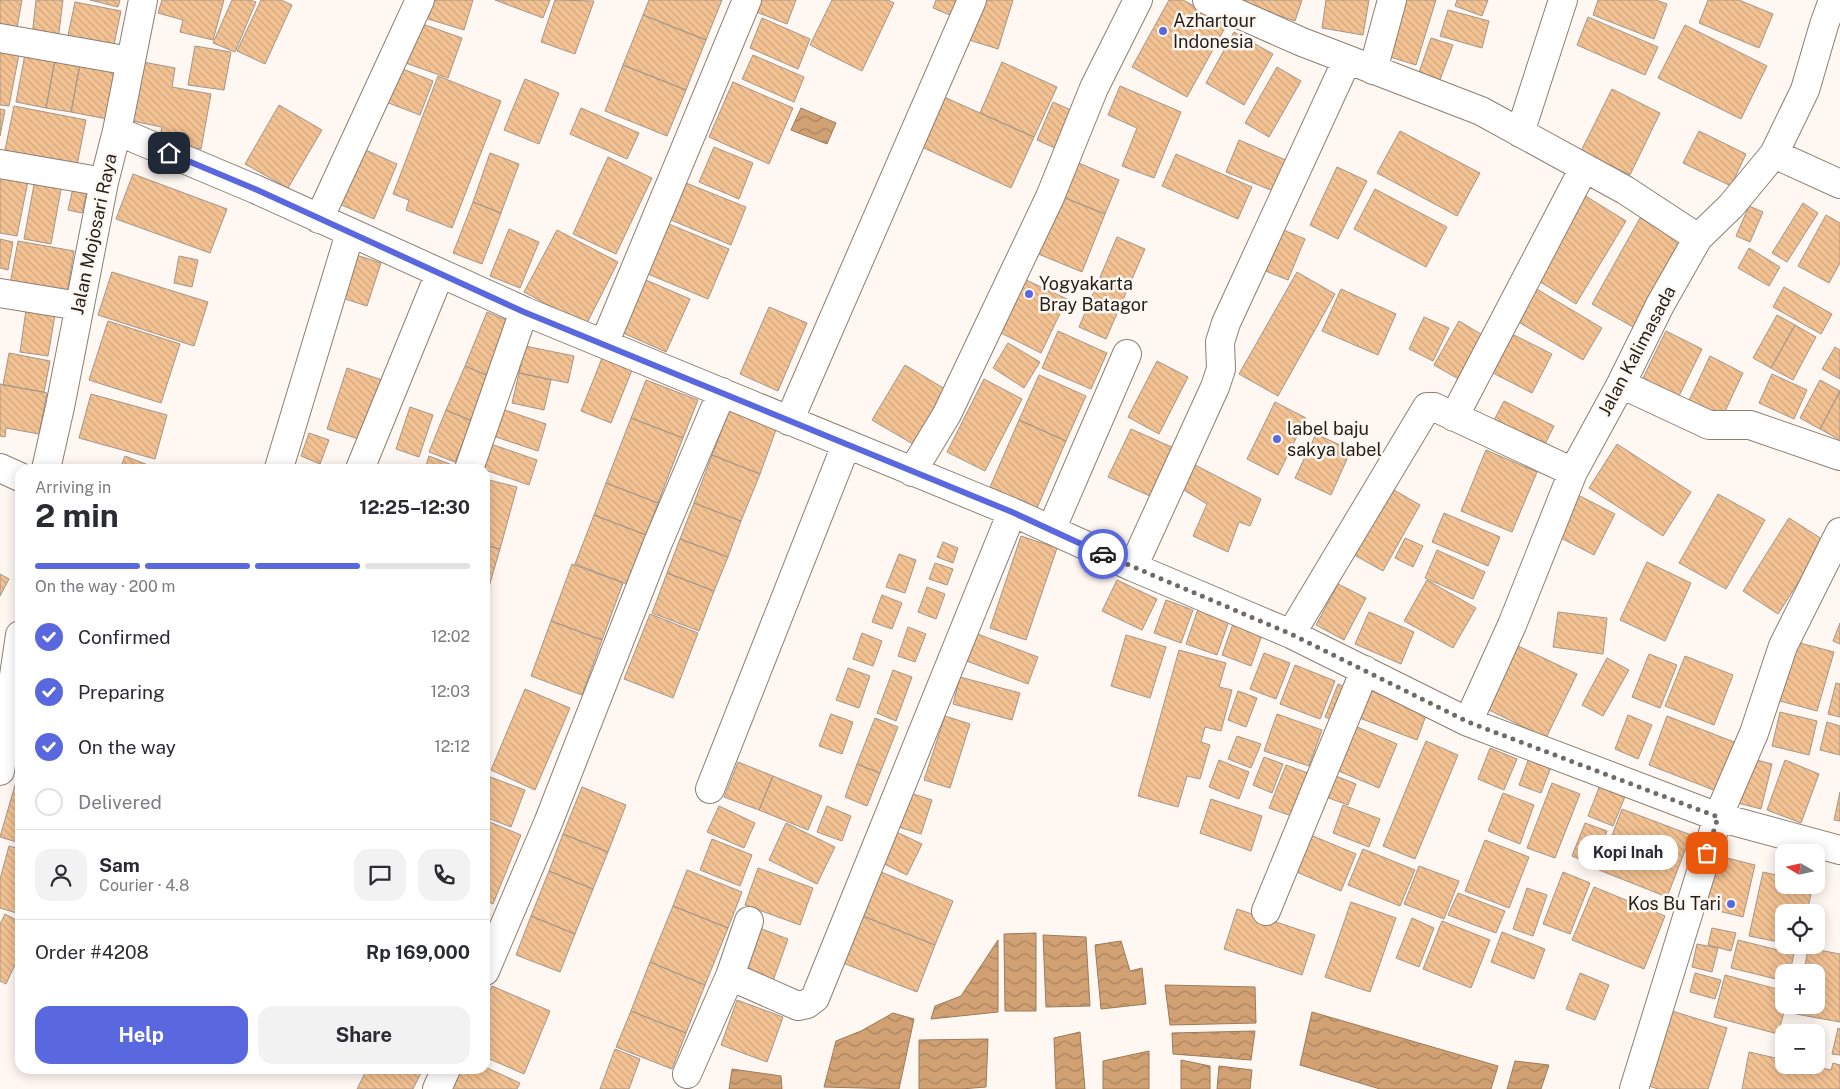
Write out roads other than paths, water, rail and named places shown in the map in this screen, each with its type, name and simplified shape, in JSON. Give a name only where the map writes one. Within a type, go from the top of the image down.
[{"type":"street","name":"Jalan Mojosari Raya","points":[[47,464],[143,0]]},
{"type":"street","points":[[319,219],[420,0]]},
{"type":"street","points":[[604,344],[747,0]]},
{"type":"street","points":[[789,421],[972,0]]},
{"type":"street","points":[[912,472],[947,414],[1050,197],[1094,88],[1138,0]]},
{"type":"street","points":[[1207,0],[1302,42],[1481,111],[1625,190],[1698,238]]},
{"type":"street","points":[[1373,70],[1392,0]]},
{"type":"street","points":[[1520,133],[1563,0]]},
{"type":"street","name":"Jalan Kalimasada","points":[[1468,722],[1512,625],[1573,472],[1621,384],[1660,305],[1698,238],[1731,206],[1774,154],[1805,90],[1833,0]]},
{"type":"street","points":[[0,38],[130,61]]},
{"type":"street","points":[[1133,567],[1215,387],[1220,369],[1220,342],[1226,323],[1347,60]]},
{"type":"street","points":[[117,131],[255,189],[524,312],[1012,512],[1133,567],[1291,634],[1468,722],[1718,817],[1840,850]]},
{"type":"street","points":[[1774,154],[1840,184]]},
{"type":"street","points":[[0,164],[104,182]]},
{"type":"street","points":[[1454,417],[1584,168]]},
{"type":"street","points":[[280,464],[350,233]]},
{"type":"street","points":[[362,464],[440,273]]},
{"type":"street","points":[[0,293],[79,306]]},
{"type":"street","points":[[471,464],[524,312]]},
{"type":"street","points":[[1051,530],[1127,354]]},
{"type":"street","points":[[1621,384],[1709,425],[1750,425],[1840,456]]},
{"type":"street","points":[[490,959],[548,823],[657,545],[722,392]]},
{"type":"street","points":[[1291,634],[1427,407],[1434,407],[1573,472]]},
{"type":"street","points":[[710,789],[846,445]]},
{"type":"street","points":[[0,468],[15,475]]},
{"type":"street","points":[[730,976],[798,1006],[807,1004],[815,998],[1012,512]]},
{"type":"street","points":[[1634,1089],[1718,817],[1754,733],[1783,646],[1840,532]]},
{"type":"street","points":[[0,771],[15,670]]},
{"type":"street","points":[[1266,911],[1364,670]]},
{"type":"street","points":[[687,1074],[730,976],[749,921]]},
{"type":"street","points":[[437,1089],[444,1074]]},
{"type":"water","points":[[801,108],[836,123],[827,144],[791,130]]},
{"type":"water","points":[[1036,933],[1036,1011],[1005,1011],[1004,934]]},
{"type":"water","points":[[1043,935],[1086,937],[1090,1006],[1046,1007]]},
{"type":"water","points":[[998,940],[998,1012],[931,1019],[935,1006],[961,996]]},
{"type":"water","points":[[1121,941],[1130,971],[1142,968],[1146,1004],[1101,1009],[1095,945]]},
{"type":"water","points":[[1165,985],[1255,987],[1256,1023],[1170,1025]]},
{"type":"water","points":[[1312,1012],[1498,1066],[1491,1089],[1380,1089],[1300,1065]]},
{"type":"water","points":[[893,1013],[914,1019],[899,1089],[824,1087],[836,1041],[861,1031]]},
{"type":"water","points":[[1255,1031],[1251,1060],[1173,1054],[1172,1033]]},
{"type":"water","points":[[1080,1032],[1085,1089],[1056,1089],[1054,1038]]},
{"type":"water","points":[[988,1039],[986,1087],[919,1089],[919,1040]]},
{"type":"water","points":[[1149,1051],[1149,1089],[1103,1089],[1103,1061]]},
{"type":"water","points":[[1181,1060],[1210,1066],[1210,1089],[1181,1089]]},
{"type":"water","points":[[1515,1061],[1549,1065],[1541,1089],[1507,1089]]},
{"type":"water","points":[[1219,1066],[1252,1070],[1250,1089],[1217,1089]]},
{"type":"water","points":[[732,1069],[781,1076],[782,1089],[729,1089]]},
{"type":"place","name":"Azhartour Indonesia","points":[[1163,31]]},
{"type":"place","name":"Yogyakarta Bray Batagor","points":[[1029,294]]},
{"type":"place","name":"label baju sakya label","points":[[1277,439]]},
{"type":"place","name":"Kopi Inah","points":[[1707,853]]},
{"type":"place","name":"Kos Bu Tari","points":[[1731,904]]}]
